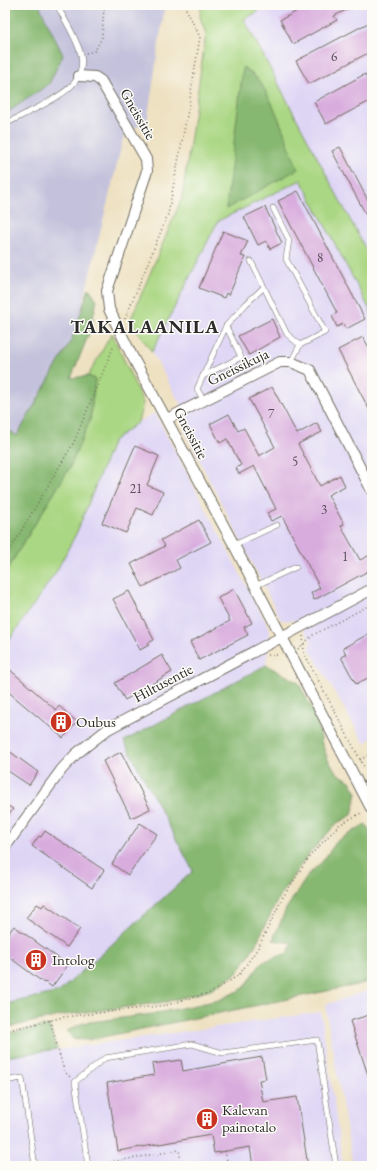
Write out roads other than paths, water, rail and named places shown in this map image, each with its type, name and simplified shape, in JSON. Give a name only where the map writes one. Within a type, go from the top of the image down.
[{"type":"street","name":"Gneissitie","points":[[79,76],[95,77],[101,81],[146,159],[147,171],[107,291],[109,309],[131,354],[291,653],[371,809]]},
{"type":"street","name":"Gneissikuja","points":[[167,419],[280,362],[291,362],[310,370],[371,488]]},
{"type":"street","name":"Hiltusentie","points":[[8,850],[62,769],[76,754],[108,729],[372,589]]},
{"type":"lane","points":[[5,124],[59,96],[70,88],[79,76],[82,68],[81,54],[57,5]]},
{"type":"lane","points":[[273,208],[289,240],[286,259],[325,332],[300,345],[291,362]]},
{"type":"lane","points":[[251,261],[287,334],[300,345]]},
{"type":"lane","points":[[204,401],[197,389],[226,326],[264,287]]},
{"type":"lane","points":[[203,376],[241,357],[226,326]]},
{"type":"lane","points":[[234,545],[277,525]]},
{"type":"lane","points":[[255,586],[296,567]]},
{"type":"lane","points":[[88,1166],[75,1082],[105,1058],[192,1044],[223,1053],[317,1040],[336,1166]]},
{"type":"lane","points":[[5,1081],[22,1078],[35,1166]]},
{"type":"place","name":"Oubus","points":[[61,722]]},
{"type":"place","name":"Intolog","points":[[36,960]]},
{"type":"place","name":"Kalevan painotalo","points":[[207,1119]]},
{"type":"district","name":"TAKALAANILA","points":[[145,326]]}]
